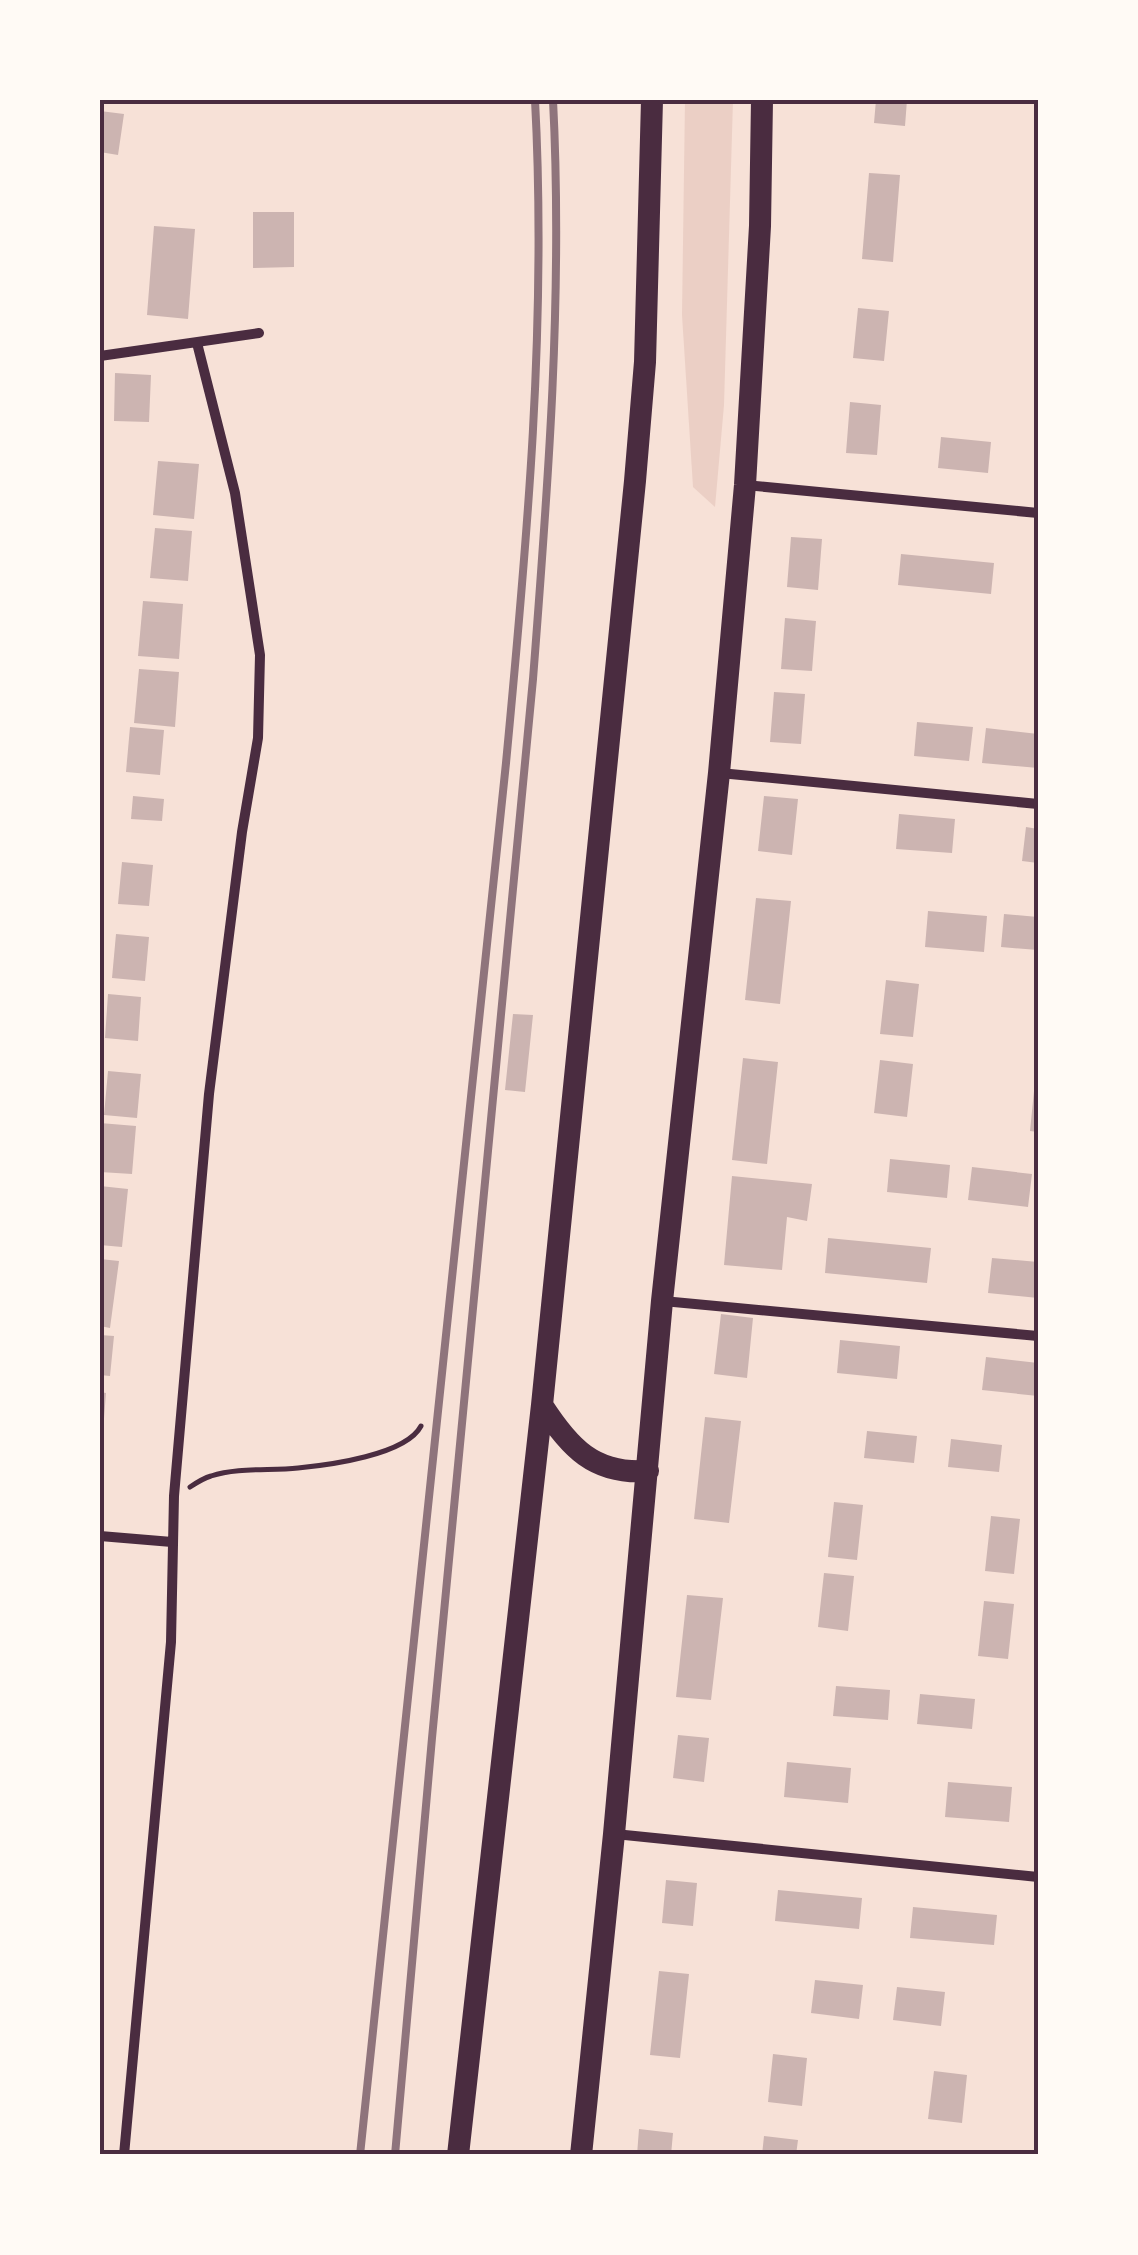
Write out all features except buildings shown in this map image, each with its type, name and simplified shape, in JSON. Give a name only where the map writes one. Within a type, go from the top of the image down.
[{"type":"main road","points":[[458,2155],[542,1405],[637,461],[645,362],[652,100]]},
{"type":"main road","points":[[581,2155],[662,1301],[720,773],[744,484],[760,226],[762,100]]},
{"type":"main road","points":[[542,1405],[582,1455],[609,1468],[628,1472],[648,1470]]},
{"type":"street","points":[[100,356],[259,333]]},
{"type":"street","points":[[124,2155],[170,1642],[174,1496],[210,1076],[258,738],[260,655],[236,493],[197,343]]},
{"type":"street","points":[[744,484],[1038,513]]},
{"type":"street","points":[[720,773],[1038,804]]},
{"type":"street","points":[[662,1301],[1038,1336]]},
{"type":"street","points":[[100,1536],[172,1542]]},
{"type":"street","points":[[614,1834],[1038,1877]]},
{"type":"path","points":[[174,1496],[209,1476],[316,1466],[369,1455],[405,1441],[421,1426]]},
{"type":"shaded area","points":[[685,100],[733,100],[724,405],[715,507],[693,487],[682,315]]},
{"type":"railway","points":[[360,2155],[521,597],[537,349],[535,100]]},
{"type":"railway","points":[[395,2155],[539,607],[555,318],[553,100]]}]
